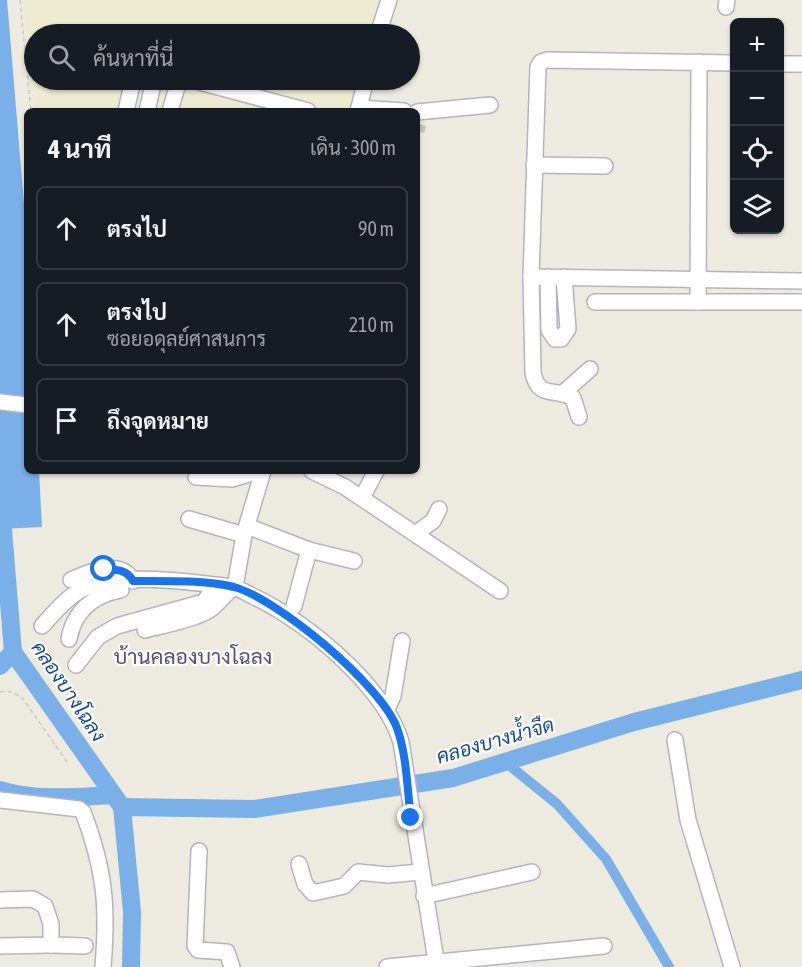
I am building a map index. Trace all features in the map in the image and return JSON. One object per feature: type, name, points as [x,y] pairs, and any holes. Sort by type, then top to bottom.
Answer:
[{"type":"street","points":[[381,24],[389,0]]},
{"type":"street","points":[[579,417],[573,398],[543,391],[535,382],[531,277],[536,73],[541,62],[547,60],[730,63]]},
{"type":"street","points":[[698,302],[699,62]]},
{"type":"street","points":[[784,64],[802,64]]},
{"type":"street","points":[[127,108],[131,90]]},
{"type":"street","points":[[148,108],[152,90]]},
{"type":"street","points":[[171,108],[177,90]]},
{"type":"street","points":[[229,90],[297,108]]},
{"type":"street","points":[[359,108],[364,90]]},
{"type":"street","points":[[420,116],[490,105]]},
{"type":"street","points":[[534,165],[605,166]]},
{"type":"street","points":[[531,277],[802,281]]},
{"type":"street","points":[[548,277],[549,330],[555,339],[561,339],[568,329],[564,277]]},
{"type":"street","points":[[595,302],[802,302]]},
{"type":"street","points":[[562,394],[590,369]]},
{"type":"street","points":[[0,402],[24,405]]},
{"type":"street","points":[[196,477],[232,478],[249,474]]},
{"type":"street","points":[[145,630],[204,613],[213,608],[223,591],[245,530],[260,474]]},
{"type":"street","points":[[320,474],[333,479],[501,591]]},
{"type":"street","points":[[362,498],[374,474]]},
{"type":"street","points":[[415,534],[433,521],[439,509]]},
{"type":"street","points":[[189,519],[245,530],[354,561]]},
{"type":"street","points":[[294,606],[309,550]]},
{"type":"street","points":[[71,580],[91,571],[104,569],[123,571],[130,574],[133,581]]},
{"type":"street","points":[[42,626],[64,602],[80,591],[95,585],[133,581],[223,591],[279,610],[326,645],[387,709],[401,742],[411,818],[437,965]]},
{"type":"street","points":[[69,639],[78,616],[97,596],[106,593],[123,590],[223,591]]},
{"type":"street","points":[[76,665],[98,636],[117,626],[204,602],[223,591]]},
{"type":"street","points":[[387,709],[395,689],[402,641]]},
{"type":"street","points":[[675,740],[688,820],[732,967]]},
{"type":"street","points":[[0,800],[79,809],[82,812],[94,845],[106,896],[103,967]]},
{"type":"street","points":[[199,851],[195,946],[198,950],[227,952],[232,967]]},
{"type":"street","points":[[299,864],[305,884],[313,893],[344,886],[358,872],[388,875],[420,872]]},
{"type":"street","points":[[424,896],[532,872]]},
{"type":"street","points":[[0,900],[33,899],[45,906],[50,918],[51,945]]},
{"type":"street","points":[[0,946],[85,946]]},
{"type":"street","points":[[387,967],[437,965],[604,946]]},
{"type":"path","points":[[20,0],[24,40]]},
{"type":"path","points":[[29,90],[31,108]]},
{"type":"path","points":[[0,692],[6,690],[16,693],[24,700],[68,762]]},
{"type":"shaded area","points":[[23,0],[386,0],[379,24],[26,24]]},
{"type":"shaded area","points":[[34,90],[360,90],[356,108],[36,108]]},
{"type":"water","points":[[0,0],[7,0],[24,203],[24,474],[39,474],[42,527],[0,529]]},
{"type":"waterway","name":"คลองบางโฉลง","points":[[1,505],[13,652],[122,807],[132,912],[131,967]]},
{"type":"waterway","points":[[0,666],[13,652]]},
{"type":"waterway","name":"คลองบางน้ำจืด","points":[[122,807],[254,809],[453,778],[634,722],[802,680]]},
{"type":"waterway","points":[[505,762],[557,804],[606,859],[669,967]]},
{"type":"waterway","points":[[0,790],[42,797],[113,795]]},
{"type":"district","name":"บ้านคลองบางโฉลง","points":[[193,656]]},
{"type":"route","points":[[104,569],[123,571],[130,574],[133,581],[235,587],[279,610],[326,645],[387,709],[396,726],[401,742],[411,818]]}]
